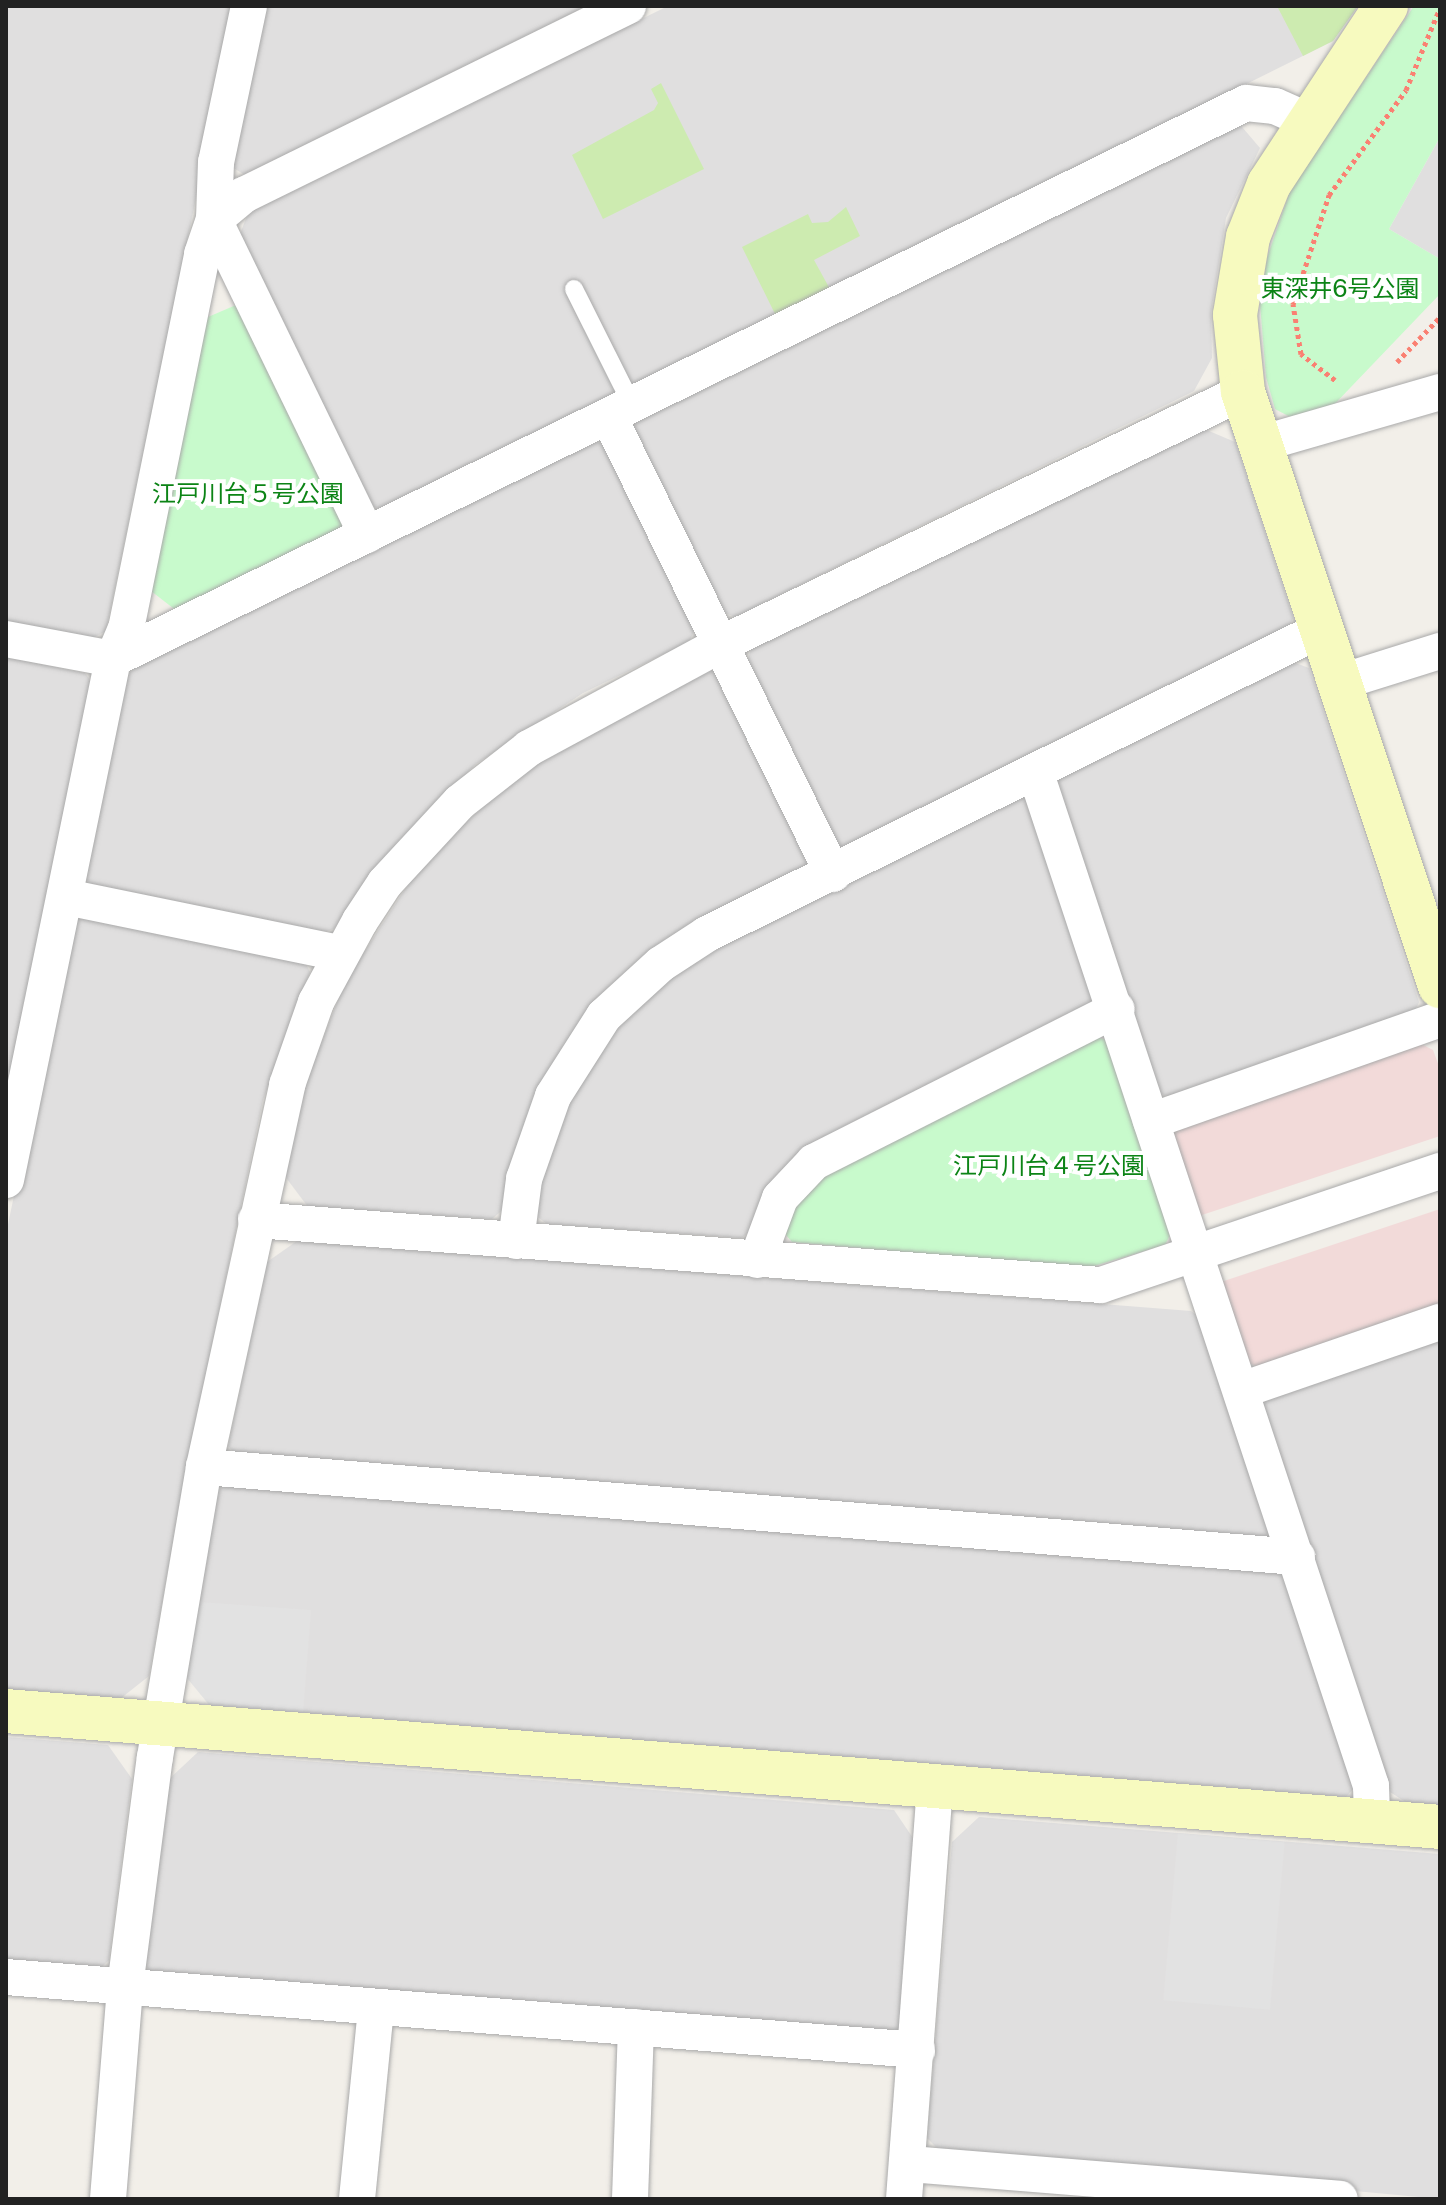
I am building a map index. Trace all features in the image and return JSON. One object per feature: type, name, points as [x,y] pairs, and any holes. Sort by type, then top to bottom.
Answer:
[{"type":"street","points":[[6,1180],[113,659],[126,629],[202,254],[214,220],[216,162],[249,6]]},
{"type":"street","points":[[214,220],[244,195],[628,6]]},
{"type":"street","points":[[1386,6],[1269,184],[1248,237],[1235,315],[1243,392],[1322,629],[1430,917],[1440,986]]},
{"type":"street","points":[[6,639],[113,659],[1246,103],[1275,106],[1309,121]]},
{"type":"street","points":[[214,220],[367,535]]},
{"type":"street","points":[[108,2199],[125,1987],[160,1723],[204,1467],[256,1220],[294,1063],[340,953],[385,883],[460,802],[529,748],[723,643],[1243,392]]},
{"type":"street","points":[[1260,444],[1440,392]]},
{"type":"street","points":[[620,411],[723,643],[833,874]]},
{"type":"street","points":[[516,1241],[524,1179],[541,1125],[572,1061],[627,990],[707,934],[1036,774],[1322,629]]},
{"type":"street","points":[[1341,682],[1440,651]]},
{"type":"street","points":[[1036,774],[1117,1009],[1151,1121],[1371,1786],[1372,1819]]},
{"type":"street","points":[[66,897],[340,953]]},
{"type":"street","points":[[757,1260],[780,1198],[814,1162],[1117,1009]]},
{"type":"street","points":[[1151,1121],[1440,1019]]},
{"type":"street","points":[[256,1220],[1101,1285],[1440,1171]]},
{"type":"street","points":[[1242,1390],[1440,1322]]},
{"type":"street","points":[[204,1467],[1297,1557]]},
{"type":"street","points":[[6,1711],[1372,1819],[1440,1827]]},
{"type":"street","points":[[935,1785],[907,2182],[1340,2199]]},
{"type":"street","points":[[6,1977],[917,2050]]},
{"type":"street","points":[[357,2199],[376,2008]]},
{"type":"street","points":[[630,2199],[636,2027]]},
{"type":"lane","points":[[574,289],[620,411]]},
{"type":"path","points":[[1341,382],[1326,378],[1301,354],[1293,304],[1329,195],[1406,90],[1440,8]]},
{"type":"shaded area","points":[[8,6],[236,6],[106,631],[91,639],[6,622]]},
{"type":"shaded area","points":[[261,6],[587,6],[245,175],[227,164]]},
{"type":"shaded area","points":[[668,6],[1358,6],[1333,41],[388,511],[372,506],[239,237],[248,213]]},
{"type":"shaded area","points":[[1237,121],[1260,148],[1226,218],[1211,312],[1212,358],[1194,391],[735,617],[718,610],[629,435],[636,417]]},
{"type":"shaded area","points":[[1440,137],[1440,259],[1389,229]]},
{"type":"shaded area","points":[[1202,428],[1235,442],[1293,618],[1285,637],[851,850],[833,845],[745,670],[751,649]]},
{"type":"shaded area","points":[[591,440],[608,446],[698,623],[689,642],[583,693],[476,764],[396,844],[334,929],[317,934],[93,888],[82,874],[120,681],[143,661]]},
{"type":"shaded area","points":[[6,657],[85,673],[94,685],[6,1118]]},
{"type":"shaded area","points":[[1290,661],[1309,668],[1419,1002],[1413,1015],[1171,1098],[1155,1091],[1054,791],[1058,779]]},
{"type":"shaded area","points":[[708,669],[724,676],[814,858],[809,873],[656,954],[506,1207],[492,1219],[308,1207],[284,1175],[303,1089],[346,980],[411,880],[445,841],[523,771]]},
{"type":"shaded area","points":[[1020,796],[1035,803],[1097,993],[1088,1010],[741,1238],[547,1224],[531,1212],[579,1073],[661,976]]},
{"type":"shaded area","points":[[87,912],[302,956],[310,972],[263,1100],[185,1475],[149,1676],[120,1699],[6,1690],[6,1234],[71,922]]},
{"type":"shaded area","points":[[1419,1043],[1433,1050],[1440,1069],[1440,1136],[1196,1217],[1170,1139],[1178,1125]]},
{"type":"shaded area","points":[[1440,1209],[1440,1310],[1260,1368],[1244,1361],[1218,1283]]},
{"type":"shaded area","points":[[297,1241],[1191,1311],[1205,1322],[1273,1527],[1262,1542],[240,1459],[228,1446],[267,1262]]},
{"type":"shaded area","points":[[1440,1335],[1440,1807],[1407,1803],[1387,1790],[1261,1410],[1270,1393]]},
{"type":"shaded area","points":[[232,1480],[1279,1566],[1360,1781],[1346,1797],[303,1713],[199,1602],[217,1491]]},
{"type":"shaded area","points":[[199,1602],[311,1610],[303,1713],[210,1706],[187,1678]]},
{"type":"shaded area","points":[[6,1737],[108,1745],[132,1779],[109,1960],[95,1974],[6,1966]]},
{"type":"shaded area","points":[[198,1752],[894,1810],[915,1841],[901,2027],[891,2035],[156,1978],[144,1964],[167,1781]]},
{"type":"shaded area","points":[[979,1817],[1440,1854],[1440,2199],[941,2152],[927,2138],[952,1842]]},
{"type":"shaded area","points":[[1178,1833],[1285,1842],[1270,2010],[1163,2000]]},
{"type":"green space","points":[[1277,6],[1358,6],[1333,41],[1303,56]]},
{"type":"green space","name":"東深井6号公園","points":[[1414,6],[1440,6],[1440,137],[1389,229],[1440,259],[1440,294],[1328,411],[1298,421],[1275,409],[1266,377],[1260,304],[1267,258],[1290,191]]},
{"type":"green space","points":[[661,83],[704,169],[603,219],[572,155],[654,110],[658,103],[651,89]]},
{"type":"green space","points":[[846,207],[860,236],[814,260],[831,291],[777,318],[742,247],[808,214],[812,223],[828,222]]},
{"type":"green space","name":"江戸川台５号公園","points":[[243,302],[347,517],[341,535],[182,615],[151,591],[199,336],[208,317]]},
{"type":"green space","name":"江戸川台４号公園","points":[[1093,1035],[1111,1042],[1174,1227],[1165,1245],[1087,1268],[792,1242],[781,1229],[804,1184]]}]
